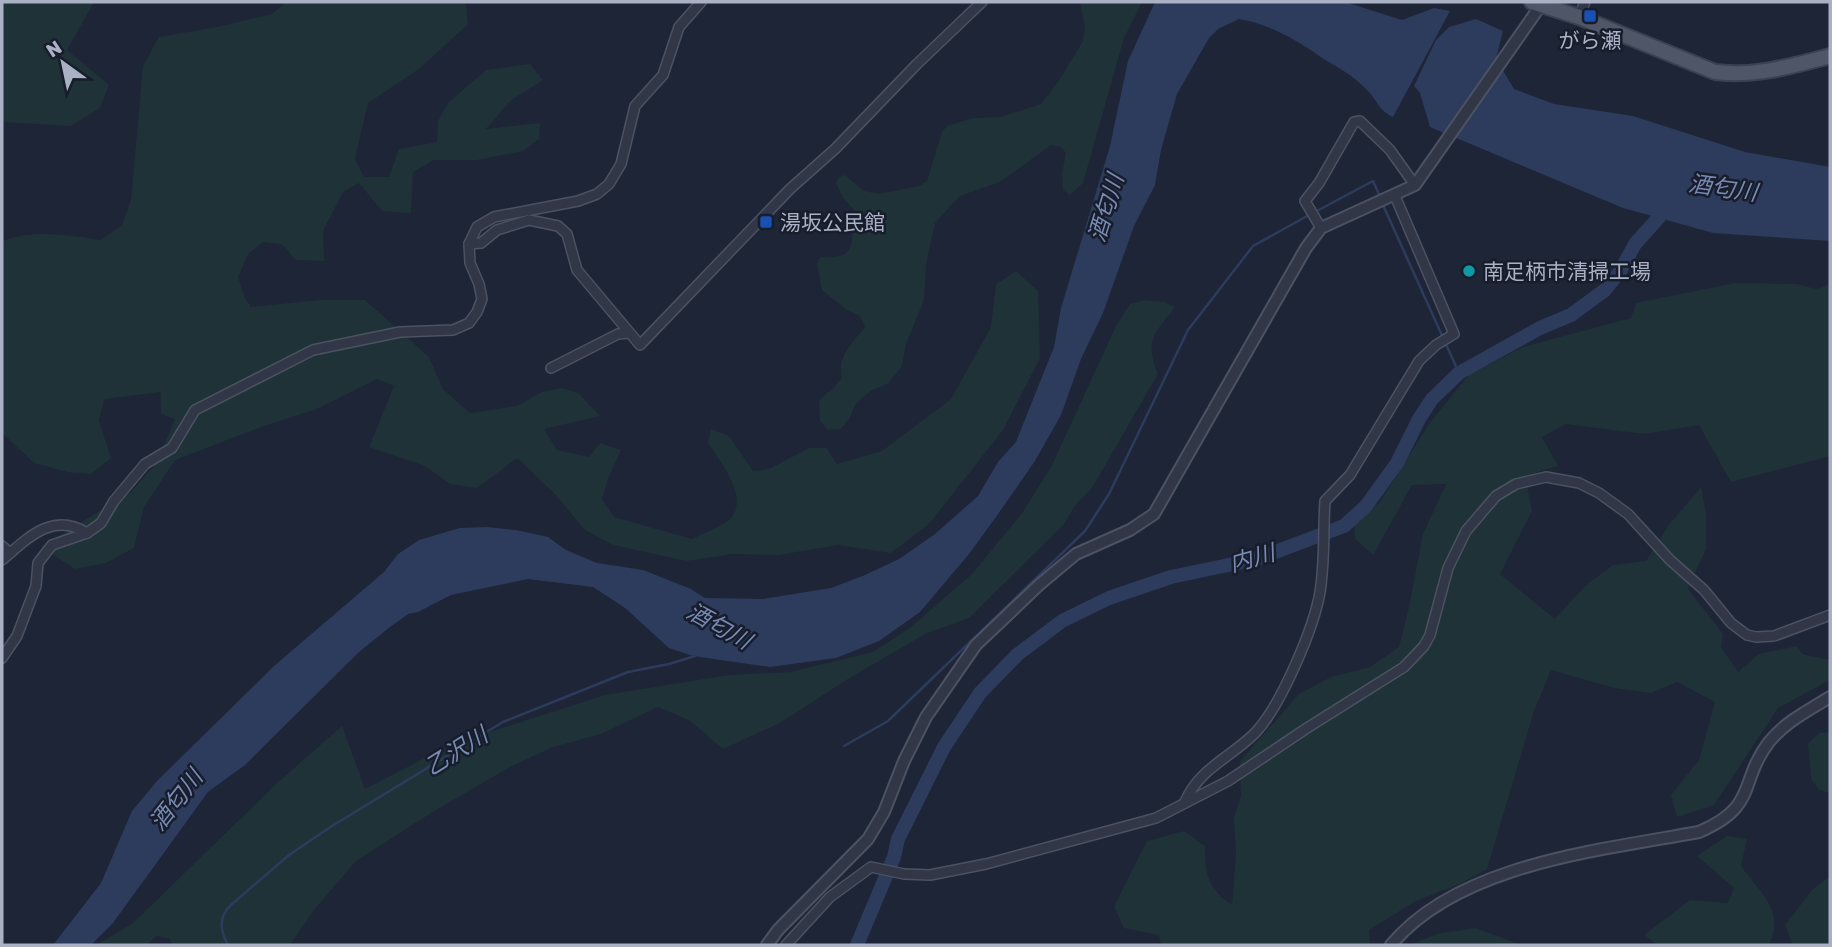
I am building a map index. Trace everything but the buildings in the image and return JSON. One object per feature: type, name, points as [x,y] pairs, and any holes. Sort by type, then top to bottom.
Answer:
[{"type":"main road","points":[[1537,3],[1715,72],[1736,75],[1770,71],[1830,56]]},
{"type":"street","points":[[2,658],[17,635],[36,586],[38,563],[52,545],[87,533],[101,523],[114,501],[145,464],[172,448],[195,410],[313,350],[400,332],[453,330],[464,327],[477,312],[482,299],[470,263],[469,244],[474,231],[487,219],[578,201],[597,194],[609,184],[621,164],[635,106],[663,75],[679,27],[701,2]]},
{"type":"street","points":[[469,244],[481,243],[497,230],[529,220],[558,226],[567,234],[577,270],[640,345],[790,189],[835,149],[917,64],[982,2]]},
{"type":"street","points":[[1578,17],[1585,2]]},
{"type":"street","points":[[767,945],[778,930],[868,839],[884,812],[904,761],[926,717],[976,645],[1076,554],[1130,530],[1154,514],[1318,226],[1395,196],[1423,173],[1528,23],[1537,3]]},
{"type":"street","points":[[1318,226],[1305,201],[1319,183],[1354,122],[1360,121],[1390,149],[1413,183]]},
{"type":"street","points":[[1185,802],[1190,791],[1207,770],[1258,730],[1281,694],[1300,651],[1320,592],[1325,501],[1350,475],[1419,361],[1436,345],[1454,334],[1395,196]]},
{"type":"street","points":[[551,368],[618,334],[629,333]]},
{"type":"street","points":[[786,945],[830,897],[871,867],[904,874],[944,873],[1015,857],[1156,818],[1228,781],[1318,720],[1404,667],[1424,646],[1430,635],[1448,568],[1466,531],[1496,496],[1516,484],[1546,477],[1562,479],[1579,483],[1607,498],[1628,514],[1670,560],[1704,590],[1731,623],[1747,635],[1774,636],[1830,615]]},
{"type":"street","points":[[2,546],[6,556],[28,537],[52,526],[76,526],[87,533]]},
{"type":"street","points":[[1391,945],[1400,934],[1449,899],[1514,871],[1558,859],[1699,832],[1717,824],[1740,804],[1761,755],[1775,736],[1830,697]]},
{"type":"shaded area","points":[[2,2],[94,2],[67,50],[109,85],[100,108],[71,126],[2,122]]},
{"type":"shaded area","points":[[286,2],[466,2],[468,24],[419,69],[368,103],[355,159],[364,177],[389,177],[399,149],[437,142],[438,121],[448,103],[486,70],[530,64],[543,80],[510,101],[486,129],[540,123],[539,139],[523,151],[477,160],[434,160],[413,172],[411,213],[382,211],[359,183],[343,192],[323,231],[324,261],[296,260],[282,244],[263,242],[248,254],[238,277],[251,307],[319,300],[365,300],[429,357],[443,389],[470,413],[517,406],[542,392],[561,388],[578,393],[600,416],[544,429],[557,450],[589,457],[600,443],[621,450],[602,499],[614,517],[692,539],[728,521],[736,509],[737,500],[731,479],[708,443],[711,429],[729,436],[753,471],[769,469],[809,448],[826,448],[837,464],[882,451],[951,399],[991,327],[996,284],[1016,271],[1038,291],[1040,358],[1003,430],[929,524],[891,553],[838,545],[779,555],[732,554],[687,561],[613,545],[585,530],[555,494],[517,458],[477,488],[450,484],[425,466],[369,447],[394,386],[377,379],[317,409],[175,460],[144,507],[134,548],[106,563],[75,569],[41,547],[131,492],[156,464],[175,419],[161,414],[161,392],[104,399],[99,421],[111,458],[91,474],[68,472],[34,463],[2,433],[2,241],[39,234],[101,240],[122,225],[131,200],[143,66],[159,37],[272,14]]},
{"type":"shaded area","points":[[1080,2],[1142,2],[1124,38],[1083,183],[1070,195],[1063,190],[1062,173],[1066,153],[1061,147],[1051,145],[1000,182],[960,196],[935,223],[926,264],[924,300],[906,344],[902,366],[888,384],[872,390],[857,402],[841,429],[828,430],[820,421],[819,401],[842,378],[843,357],[865,327],[860,316],[847,310],[822,290],[817,263],[821,257],[841,256],[845,253],[851,245],[852,231],[866,222],[843,198],[836,183],[839,177],[845,175],[864,191],[879,194],[919,186],[927,181],[942,132],[947,126],[973,118],[1000,117],[1041,104],[1083,41],[1085,27]]},
{"type":"shaded area","points":[[1735,283],[1796,284],[1816,289],[1830,284],[1830,456],[1731,482],[1699,425],[1644,434],[1566,424],[1542,437],[1558,466],[1525,476],[1532,511],[1500,574],[1555,619],[1585,586],[1613,565],[1646,561],[1668,526],[1701,487],[1706,512],[1706,549],[1688,589],[1723,634],[1721,647],[1738,672],[1759,654],[1797,646],[1802,654],[1830,660],[1830,680],[1778,708],[1714,805],[1677,817],[1671,795],[1699,760],[1715,702],[1677,682],[1651,693],[1614,688],[1551,670],[1534,711],[1487,869],[1460,884],[1416,901],[1369,930],[1370,945],[1161,945],[1159,935],[1124,928],[1114,907],[1147,841],[1184,831],[1205,846],[1207,873],[1213,887],[1232,905],[1236,853],[1234,818],[1241,796],[1240,761],[1299,694],[1331,677],[1370,667],[1399,647],[1423,534],[1446,484],[1412,485],[1373,555],[1355,539],[1354,523],[1380,502],[1431,421],[1469,375],[1523,347],[1631,318],[1636,303]]},
{"type":"shaded area","points":[[1145,300],[1164,302],[1175,307],[1157,331],[1152,345],[1158,374],[1092,488],[1074,507],[1064,524],[969,618],[925,634],[780,723],[723,749],[689,720],[658,707],[601,734],[553,747],[510,767],[356,861],[314,910],[290,945],[173,945],[170,939],[157,936],[146,945],[96,945],[132,924],[276,784],[342,726],[365,789],[452,744],[605,695],[729,675],[790,672],[873,652],[911,627],[973,573],[1023,512],[1052,465],[1116,326],[1130,304]]},
{"type":"shaded area","points":[[1830,732],[1830,793],[1819,790],[1811,779],[1808,744],[1819,733]]},
{"type":"shaded area","points":[[1727,836],[1747,839],[1741,866],[1773,912],[1773,933],[1769,945],[1658,945],[1644,935],[1690,900],[1728,903],[1734,888],[1697,856]]},
{"type":"shaded area","points":[[1830,876],[1830,945],[1793,945],[1785,925],[1812,890]]},
{"type":"shaded area","points":[[1475,928],[1522,945],[1409,945],[1437,934]]},
{"type":"water","name":"酒匂川","points":[[1155,2],[1345,2],[1402,20],[1434,8],[1450,11],[1393,117],[1353,78],[1274,30],[1239,19],[1218,29],[1209,38],[1177,94],[1161,150],[1155,185],[1134,226],[1103,313],[1081,359],[1061,415],[1035,461],[996,517],[920,612],[879,641],[836,658],[770,667],[693,656],[669,648],[625,608],[593,587],[528,579],[451,595],[418,612],[408,614],[359,652],[245,765],[208,792],[113,923],[91,945],[53,945],[101,883],[132,811],[157,781],[274,666],[384,572],[398,554],[419,540],[460,528],[516,530],[548,537],[566,550],[597,563],[643,570],[691,589],[705,598],[763,599],[831,588],[899,559],[935,534],[978,496],[998,462],[1016,442],[1054,347],[1061,308],[1110,146],[1128,61]]},
{"type":"water","name":"酒匂川","points":[[1476,19],[1503,31],[1496,59],[1514,89],[1554,104],[1633,116],[1745,152],[1830,167],[1830,241],[1713,233],[1623,208],[1430,127],[1420,93],[1414,86],[1436,40],[1449,27]]},
{"type":"waterway","points":[[1315,212],[1373,181],[1381,199]]},
{"type":"waterway","points":[[1383,205],[1459,373]]},
{"type":"waterway","name":"内川","points":[[857,945],[894,857],[898,839],[944,747],[980,693],[1017,655],[1062,621],[1109,598],[1171,577],[1257,559],[1344,526],[1366,506],[1397,463],[1432,399],[1459,373],[1540,328],[1571,315],[1605,290],[1621,270],[1635,244],[1670,205]]},
{"type":"waterway","points":[[844,746],[888,721],[1085,531],[1109,494],[1188,330],[1253,246],[1309,215]]},
{"type":"waterway","name":"乙沢川","points":[[228,945],[222,924],[227,909],[289,855],[332,826],[503,722],[628,672],[695,656]]},
{"type":"place","name":"がら瀬","points":[[1590,16]]},
{"type":"place","name":"湯坂公民館","points":[[766,222]]},
{"type":"place","name":"南足柄市清掃工場","points":[[1469,271]]}]
